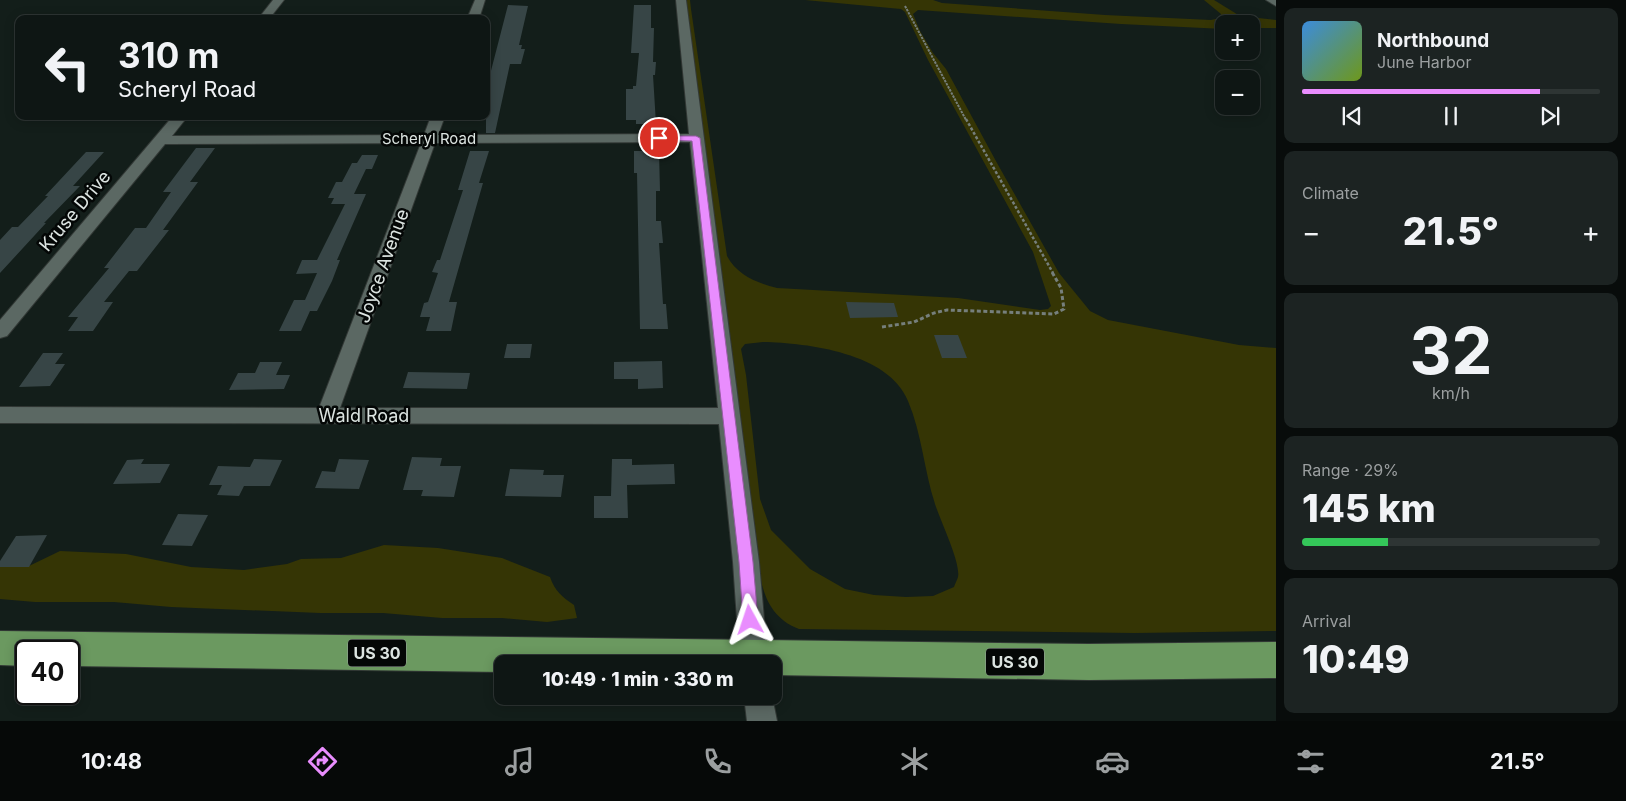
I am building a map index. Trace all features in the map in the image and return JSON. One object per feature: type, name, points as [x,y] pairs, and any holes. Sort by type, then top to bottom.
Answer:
[{"type":"highway","name":"US 30","points":[[0,648],[494,657]]},
{"type":"highway","name":"US 30","points":[[782,661],[1089,662],[1276,660]]},
{"type":"street","points":[[266,15],[279,0]]},
{"type":"street","points":[[474,15],[480,0]]},
{"type":"street","points":[[681,0],[746,562],[754,655]]},
{"type":"street","points":[[1271,0],[1276,3]]},
{"type":"street","name":"Kruse Drive","points":[[0,332],[178,120]]},
{"type":"street","name":"Joyce Avenue","points":[[327,416],[437,120]]},
{"type":"street","name":"Scheryl Road","points":[[162,140],[696,138]]},
{"type":"street","name":"Wald Road","points":[[0,415],[728,416]]},
{"type":"street","points":[[759,705],[762,721]]},
{"type":"path","points":[[882,327],[914,322],[934,313],[947,310],[1054,314],[1064,308],[1061,288],[977,140],[905,6]]},
{"type":"shaded area","points":[[686,0],[690,0],[727,256],[736,268],[755,281],[777,288],[958,298],[1040,310],[1048,309],[1051,306],[1033,252],[928,60],[905,12],[901,9],[805,0],[933,0],[942,3],[1105,15],[1215,19],[1215,29],[918,10],[913,14],[920,31],[933,53],[946,69],[1059,273],[1090,311],[1108,320],[1239,345],[1276,348],[1276,631],[1135,633],[799,629],[786,622],[776,613],[769,603],[760,578]],"holes":[[[763,342],[824,348],[866,362],[884,372],[898,385],[908,401],[913,414],[935,504],[956,562],[958,577],[954,587],[933,596],[906,597],[874,595],[845,589],[810,569],[771,530],[760,499],[746,375],[741,349],[745,344]]]},
{"type":"shaded area","points":[[1204,0],[1214,0],[1238,15],[1221,15]]},
{"type":"shaded area","points":[[1260,18],[1276,20],[1276,28],[1260,28]]},
{"type":"shaded area","points":[[384,545],[438,548],[502,558],[550,577],[559,593],[574,605],[577,618],[547,622],[502,618],[442,618],[383,613],[320,613],[171,607],[114,602],[35,602],[0,599],[0,564],[29,566],[60,551],[126,554],[191,567],[244,570],[287,564],[301,559],[341,558]]},
{"type":"building","points":[[508,5],[528,6],[519,45],[522,45],[521,49],[525,49],[521,64],[510,64],[495,133],[486,133],[486,120],[490,120],[490,75]]},
{"type":"building","points":[[634,5],[651,5],[651,28],[654,28],[653,62],[656,62],[655,75],[653,75],[656,124],[636,124],[636,120],[626,120],[626,89],[633,89],[633,86],[636,86],[639,53],[631,53]]},
{"type":"building","points":[[196,148],[215,148],[190,182],[198,182],[163,230],[169,230],[137,271],[129,271],[104,302],[113,302],[93,331],[68,331],[78,317],[68,317],[109,268],[104,268],[135,228],[146,228],[171,192],[163,192]]},
{"type":"building","points":[[470,151],[489,151],[479,183],[483,183],[449,302],[457,302],[451,331],[426,331],[430,317],[420,317],[424,303],[428,302],[438,273],[432,272],[437,260],[440,260],[463,190],[458,190]]},
{"type":"building","points":[[634,151],[659,151],[660,191],[656,191],[656,221],[661,221],[663,243],[659,243],[663,304],[666,304],[668,329],[640,329],[637,173],[634,173]]},
{"type":"building","points":[[86,152],[104,152],[73,186],[80,186],[0,273],[0,240],[12,227],[18,227]]},
{"type":"building","points":[[362,155],[378,155],[372,169],[366,169],[354,194],[366,194],[337,260],[340,260],[332,281],[317,311],[310,311],[301,331],[279,331],[294,300],[305,300],[317,273],[296,274],[302,260],[317,260],[345,204],[331,204],[334,198],[328,198],[336,182],[342,182],[352,163],[357,163]]},
{"type":"building","points":[[846,302],[894,303],[898,317],[850,318]]},
{"type":"building","points":[[934,335],[958,335],[967,358],[942,358]]},
{"type":"building","points":[[507,344],[532,344],[530,358],[504,358]]},
{"type":"building","points":[[43,353],[63,353],[55,364],[65,364],[50,386],[19,387]]},
{"type":"building","points":[[662,361],[663,388],[638,389],[638,379],[614,379],[614,362]]},
{"type":"building","points":[[260,362],[282,362],[276,375],[290,375],[284,389],[229,390],[238,373],[255,373]]},
{"type":"building","points":[[408,372],[470,373],[467,389],[403,388]]},
{"type":"building","points":[[412,457],[442,458],[440,466],[461,466],[454,497],[421,496],[423,490],[403,490]]},
{"type":"building","points":[[144,459],[141,464],[170,464],[160,483],[113,484],[127,460]]},
{"type":"building","points":[[254,459],[282,460],[270,486],[244,486],[239,496],[217,495],[222,485],[209,485],[218,466],[250,467]]},
{"type":"building","points":[[339,459],[369,460],[359,489],[315,488],[322,471],[335,472]]},
{"type":"building","points":[[612,459],[632,459],[632,465],[674,464],[675,484],[627,485],[628,518],[594,518],[594,496],[611,496]]},
{"type":"building","points":[[510,469],[544,470],[543,475],[564,475],[561,497],[505,496]]},
{"type":"building","points":[[178,514],[208,515],[192,546],[162,545]]},
{"type":"building","points":[[47,535],[29,567],[0,567],[0,561],[16,536]]},
{"type":"route","points":[[659,138],[696,138],[746,562],[750,620]]}]
